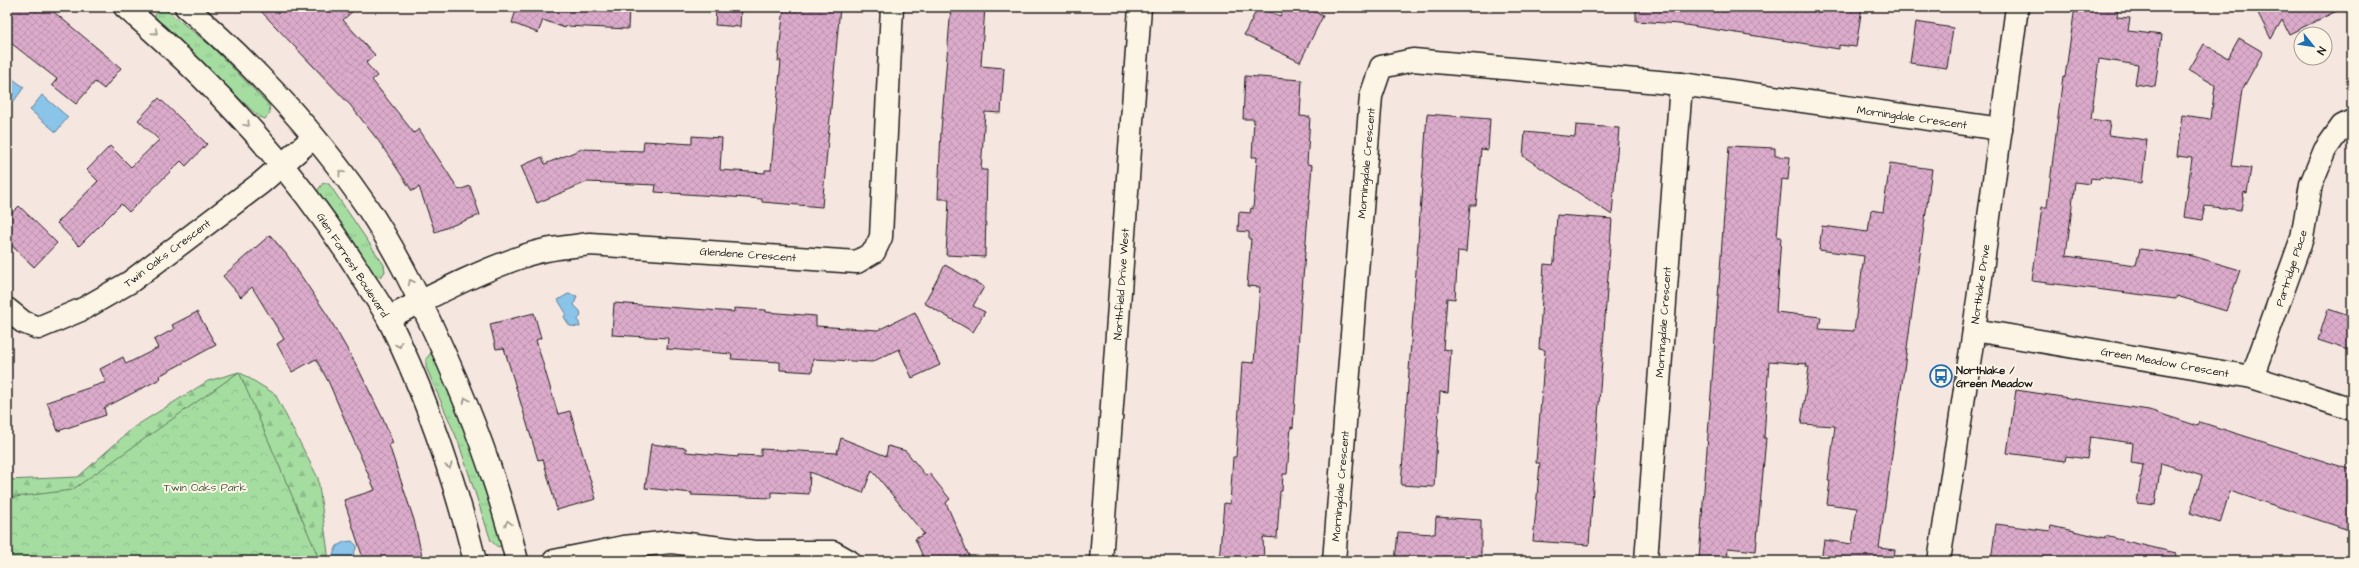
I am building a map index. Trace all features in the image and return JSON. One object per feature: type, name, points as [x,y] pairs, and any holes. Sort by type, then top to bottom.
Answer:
[{"type":"street","name":"Glen Forrest Boulevard","points":[[125,7],[155,33],[239,115],[333,231],[388,318],[425,404],[448,464],[475,561]]},
{"type":"street","points":[[186,7],[225,41],[271,88],[314,137],[365,204],[385,235],[420,301],[466,399],[506,515],[517,561]]},
{"type":"street","name":"Glendene Crescent","points":[[388,318],[420,301],[524,255],[555,248],[590,244],[857,262],[863,259],[874,252],[881,237],[892,7]]},
{"type":"street","name":"Northfield Drive West","points":[[1101,561],[1140,7]]},
{"type":"street","name":"Northlake Drive","points":[[1939,561],[1974,330],[2017,7]]},
{"type":"street","name":"Morningdale Crescent","points":[[1334,561],[1371,96],[1381,67],[1413,60],[1681,84],[2001,129]]},
{"type":"street","name":"Morningdale Crescent","points":[[1646,561],[1681,84]]},
{"type":"street","name":"Partridge Place","points":[[2252,377],[2302,238],[2312,184],[2322,157],[2342,126],[2352,121]]},
{"type":"street","name":"Twin Oaks Crescent","points":[[7,309],[23,322],[38,328],[83,310],[157,263],[281,166],[314,137]]},
{"type":"street","name":"Green Meadow Crescent","points":[[1974,330],[2252,377],[2352,409]]},
{"type":"street","points":[[554,561],[624,547],[671,542],[755,552],[833,552],[849,561]]},
{"type":"green space","points":[[165,9],[211,46],[269,105],[270,113],[265,119],[259,117],[162,25],[155,16],[158,10]]},
{"type":"green space","points":[[323,183],[329,184],[384,265],[385,272],[380,277],[372,274],[316,193]]},
{"type":"green space","points":[[430,354],[437,354],[459,402],[503,545],[498,547],[491,541],[458,441],[426,367],[426,359]]},
{"type":"green space","name":"Twin Oaks Park","points":[[239,372],[275,394],[318,478],[329,561],[7,561],[7,480],[78,477],[134,427],[208,381]]},
{"type":"green space","name":"Twin Oaks Park","points":[[239,372],[320,561],[7,561],[7,498],[72,490]]},
{"type":"water","points":[[7,75],[24,87],[14,101],[7,96]]},
{"type":"water","points":[[42,95],[68,117],[56,132],[30,110]]},
{"type":"water","points":[[568,294],[577,296],[574,305],[580,311],[581,316],[578,319],[580,327],[570,326],[564,317],[566,313],[558,300]]},
{"type":"water","points":[[352,541],[357,546],[351,561],[330,561],[337,546],[344,542]]},
{"type":"building","points":[[7,7],[48,7],[121,68],[104,89],[95,82],[76,104],[52,85],[57,79],[7,40]]},
{"type":"building","points":[[257,7],[357,7],[343,20],[375,55],[366,63],[377,76],[372,80],[414,133],[419,129],[459,190],[470,186],[480,215],[435,232],[419,187],[412,191],[380,143],[351,106]]},
{"type":"building","points":[[513,7],[629,7],[628,29],[566,26],[565,28],[543,20],[538,33],[512,23],[516,10]]},
{"type":"building","points":[[716,7],[741,7],[740,27],[715,25]]},
{"type":"building","points":[[784,7],[840,7],[822,207],[762,202],[762,199],[655,192],[656,185],[587,182],[537,203],[521,166],[542,157],[545,164],[582,149],[643,151],[644,141],[692,144],[692,136],[722,138],[720,170],[765,173],[765,170],[771,170],[781,61],[778,61]]},
{"type":"building","points":[[951,7],[985,7],[981,66],[1004,68],[1001,113],[985,112],[981,170],[987,170],[985,257],[946,255],[949,199],[938,199],[941,130]]},
{"type":"building","points":[[1258,7],[1280,16],[1285,7],[1305,7],[1323,16],[1300,62],[1244,35]]},
{"type":"building","points":[[1636,7],[1862,7],[1856,47],[1839,45],[1839,49],[1679,24],[1636,21]]},
{"type":"building","points":[[2075,7],[2118,7],[2117,17],[2130,18],[2128,31],[2162,35],[2155,87],[2135,84],[2138,65],[2099,59],[2091,119],[2110,122],[2108,135],[2147,140],[2142,183],[2100,177],[2099,179],[2091,178],[2090,184],[2075,182],[2066,256],[2136,265],[2140,249],[2193,256],[2240,270],[2226,311],[2177,296],[2176,299],[2032,281],[2042,207],[2047,207],[2063,76],[2065,77]]},
{"type":"building","points":[[2255,7],[2345,7],[2306,26],[2293,26],[2293,32],[2289,34],[2282,20],[2271,39]]},
{"type":"building","points":[[1916,22],[1953,28],[1947,68],[1910,63]]},
{"type":"building","points":[[2239,38],[2263,52],[2242,90],[2231,166],[2251,168],[2247,193],[2244,192],[2241,210],[2205,206],[2202,220],[2184,217],[2192,158],[2177,156],[2182,115],[2211,119],[2215,85],[2189,70],[2204,44],[2228,58]]},
{"type":"building","points":[[1245,76],[1302,80],[1300,116],[1310,117],[1307,164],[1312,165],[1293,428],[1291,427],[1287,474],[1283,474],[1282,491],[1280,491],[1277,538],[1263,537],[1264,561],[1219,561],[1224,503],[1230,504],[1233,457],[1236,457],[1242,362],[1254,363],[1260,287],[1247,286],[1251,239],[1249,239],[1249,232],[1238,231],[1239,212],[1250,213],[1251,208],[1253,209],[1257,157],[1252,157],[1254,119],[1243,119]]},
{"type":"building","points":[[159,98],[207,144],[186,166],[181,161],[129,212],[121,204],[79,246],[57,223],[98,181],[87,170],[110,146],[131,167],[159,140],[138,120]]},
{"type":"building","points":[[1427,114],[1490,119],[1488,150],[1481,149],[1476,205],[1470,205],[1466,252],[1458,251],[1455,299],[1447,298],[1443,349],[1451,350],[1448,393],[1440,392],[1434,487],[1401,485]]},
{"type":"building","points":[[1576,125],[1619,128],[1612,215],[1523,156],[1525,132],[1575,137]]},
{"type":"building","points":[[1729,146],[1775,148],[1775,156],[1790,157],[1788,180],[1782,179],[1777,237],[1781,237],[1776,312],[1821,317],[1819,329],[1854,331],[1864,256],[1819,250],[1822,226],[1868,232],[1871,210],[1883,212],[1890,163],[1932,169],[1879,548],[1895,550],[1894,561],[1821,561],[1824,540],[1852,544],[1857,508],[1827,504],[1830,481],[1828,481],[1835,426],[1801,424],[1809,367],[1806,367],[1807,364],[1769,361],[1764,438],[1766,438],[1756,551],[1728,548],[1727,561],[1699,559]]},
{"type":"building","points":[[19,206],[57,243],[34,267],[7,241],[7,218]]},
{"type":"building","points":[[1557,215],[1612,219],[1589,545],[1533,541],[1540,463],[1536,463],[1545,350],[1539,349],[1544,264],[1553,265],[1554,262]]},
{"type":"building","points":[[270,235],[287,255],[328,316],[358,368],[382,417],[393,443],[389,445],[414,520],[423,561],[364,561],[344,500],[375,490],[329,383],[316,359],[292,372],[277,344],[284,339],[252,287],[241,297],[223,276]]},
{"type":"building","points":[[945,265],[984,287],[973,306],[985,312],[973,332],[924,303]]},
{"type":"building","points":[[614,303],[734,312],[734,308],[766,310],[766,312],[816,316],[816,326],[878,330],[915,312],[940,365],[912,378],[899,349],[872,362],[813,359],[812,372],[780,370],[780,362],[731,359],[732,354],[667,349],[668,338],[612,335]]},
{"type":"building","points":[[2328,309],[2352,317],[2352,351],[2318,340]]},
{"type":"building","points":[[197,312],[216,345],[159,376],[160,379],[104,408],[106,415],[58,431],[47,402],[106,382],[100,369],[123,357],[126,364],[158,348],[154,340],[174,329],[172,325]]},
{"type":"building","points":[[534,313],[541,338],[536,340],[558,414],[570,411],[596,499],[557,510],[543,459],[538,460],[504,348],[496,349],[490,324]]},
{"type":"building","points":[[2016,390],[2149,410],[2198,426],[2200,422],[2352,470],[2352,531],[2230,491],[2220,523],[2190,513],[2202,476],[2161,463],[2155,505],[2137,503],[2143,465],[2131,463],[2133,443],[2090,437],[2087,459],[2066,456],[2065,461],[2007,453]]},
{"type":"building","points":[[841,438],[886,456],[888,446],[906,451],[926,476],[929,473],[950,499],[946,503],[969,556],[958,561],[925,561],[915,539],[924,534],[872,470],[863,493],[810,472],[809,494],[772,492],[772,498],[691,495],[692,493],[645,488],[651,444],[686,448],[686,452],[738,457],[738,455],[761,456],[761,449],[837,453]]},
{"type":"building","points":[[1436,517],[1481,520],[1481,561],[1395,561],[1398,532],[1435,534]]},
{"type":"building","points":[[1996,524],[2050,531],[2051,526],[2105,538],[2105,536],[2176,553],[2175,561],[1991,561]]},
{"type":"place","name":"Northlake / Green Meadow","points":[[1941,376]]}]
